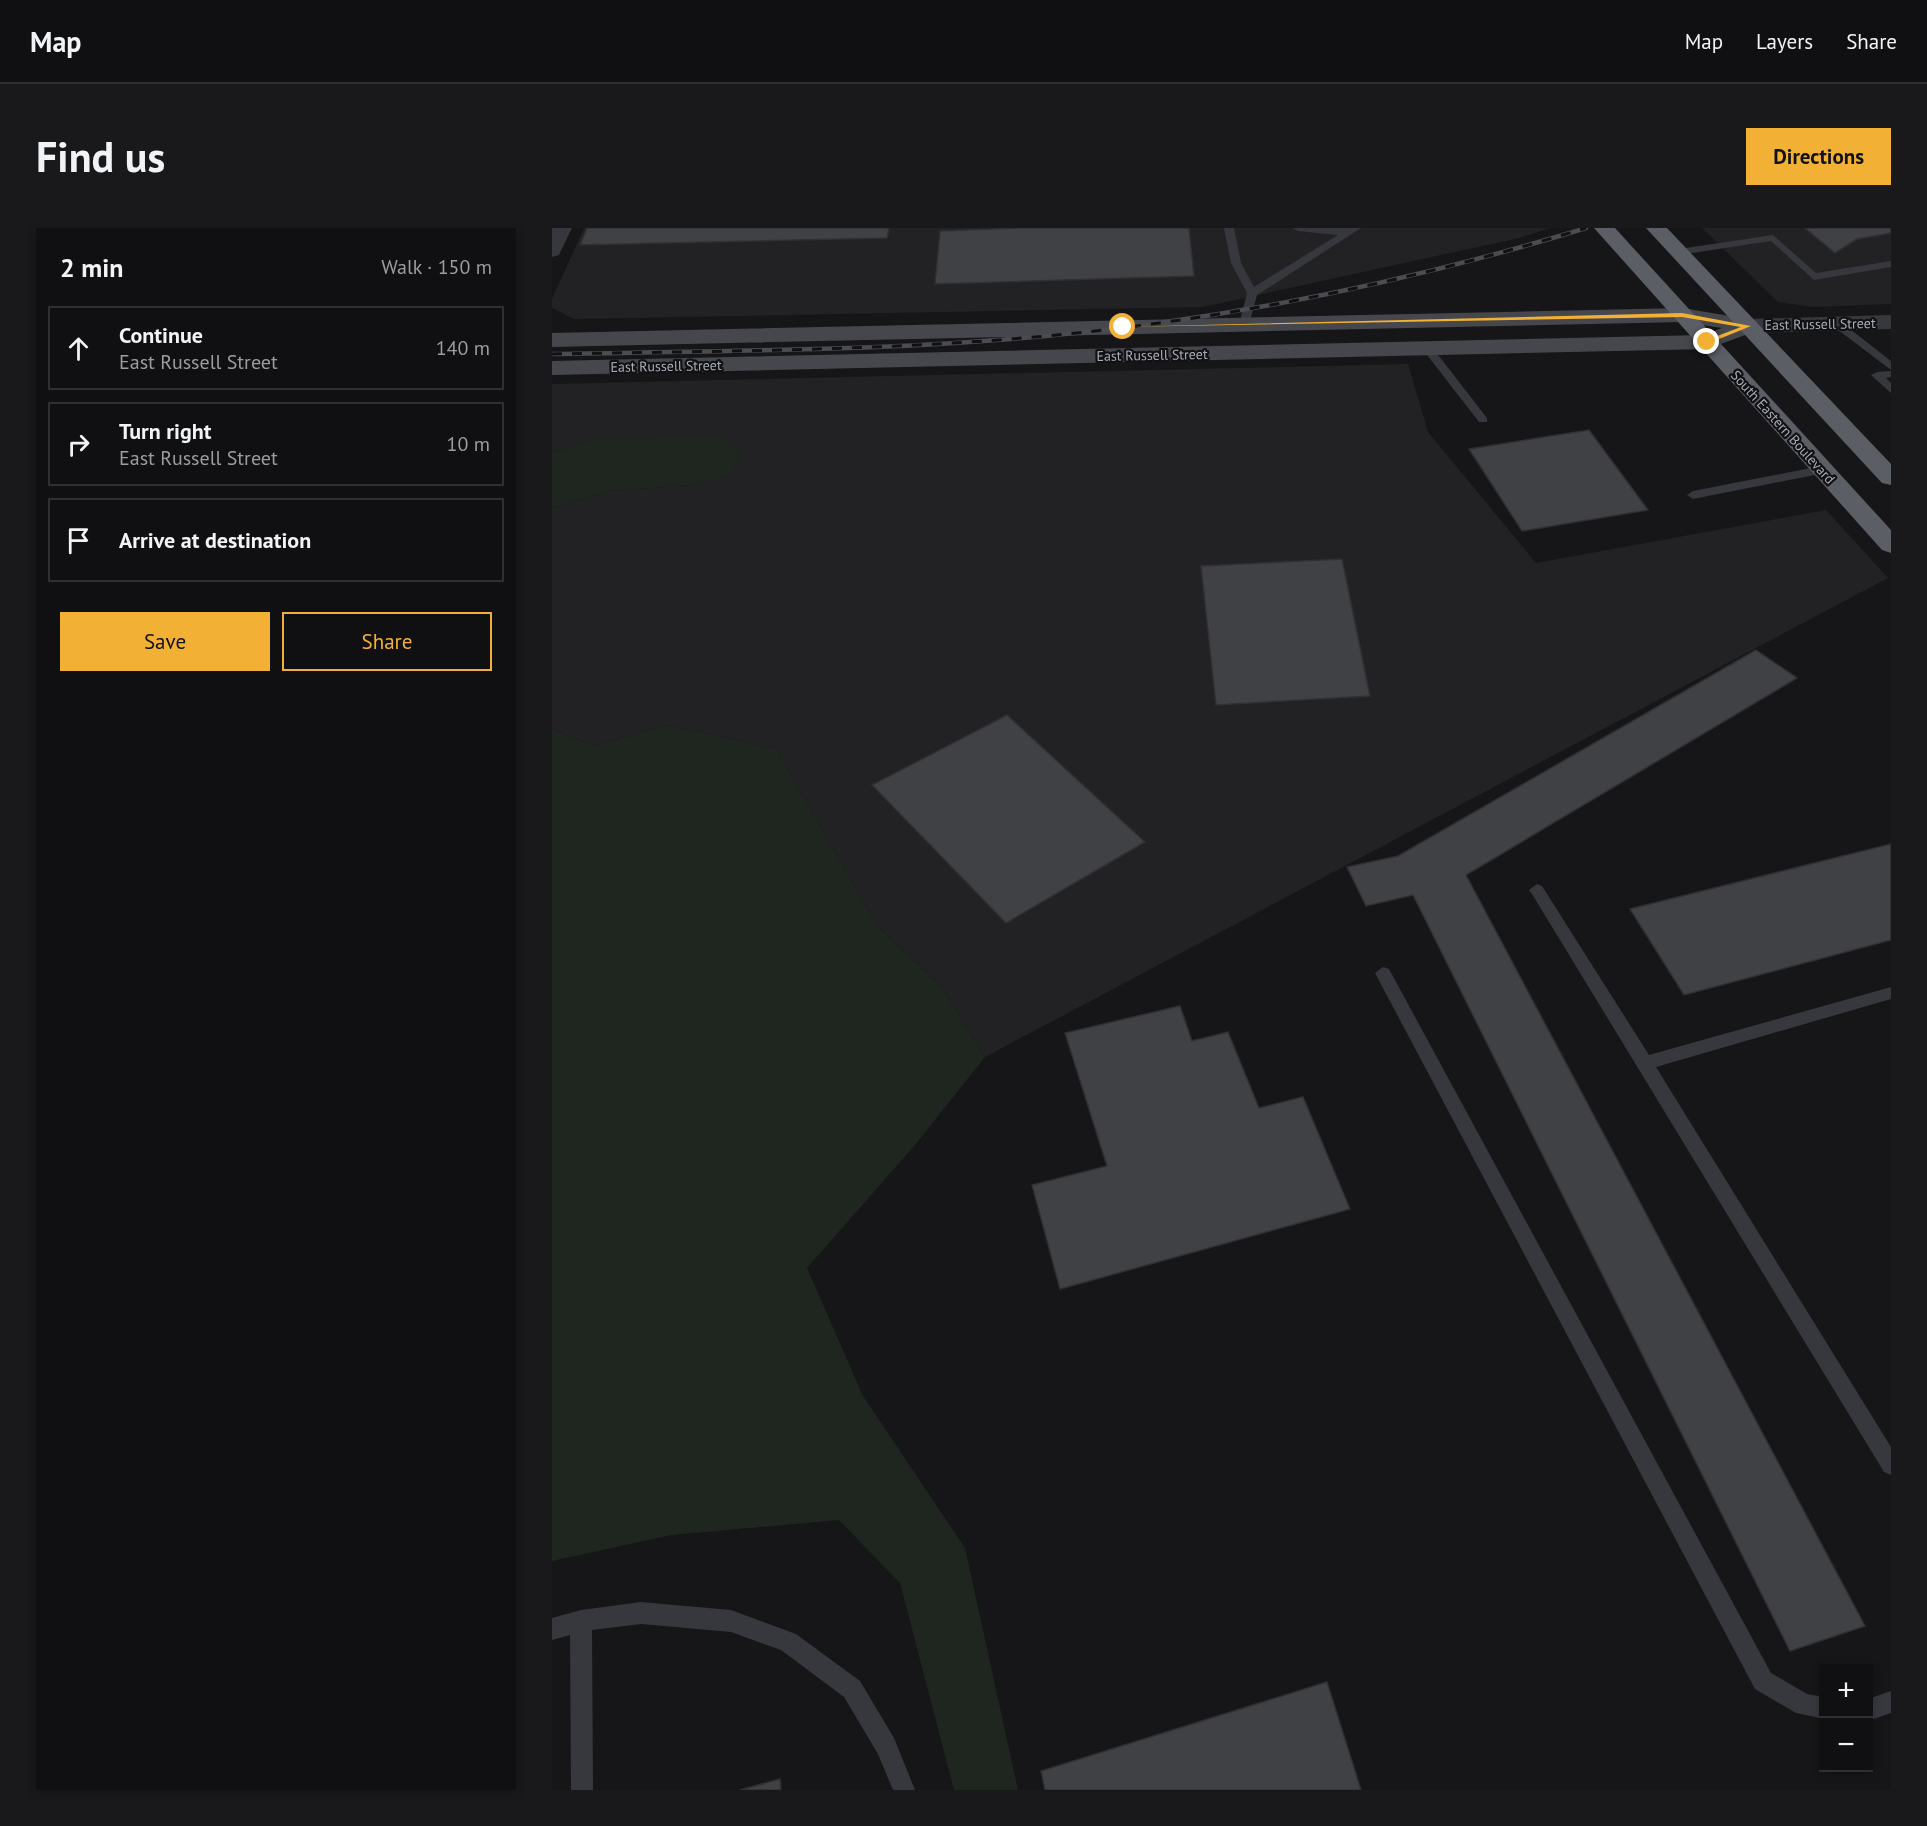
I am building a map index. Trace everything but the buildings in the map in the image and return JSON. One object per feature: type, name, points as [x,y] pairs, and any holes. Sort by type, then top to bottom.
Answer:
[{"type":"highway","name":"South Eastern Boulevard","points":[[1604,228],[1891,545]]},
{"type":"highway","points":[[1656,228],[1890,476]]},
{"type":"main road","name":"East Russell Street","points":[[552,340],[1682,315],[1748,326]]},
{"type":"main road","name":"East Russell Street","points":[[552,368],[1707,342],[1748,326]]},
{"type":"street","points":[[552,251],[562,228]]},
{"type":"street","name":"East Russell Street","points":[[1748,326],[1891,322]]},
{"type":"lane","points":[[1229,228],[1236,263],[1252,293],[1244,325]]},
{"type":"lane","points":[[1298,228],[1352,230]]},
{"type":"lane","points":[[1252,293],[1352,230]]},
{"type":"lane","points":[[1679,252],[1773,238],[1814,277],[1891,264]]},
{"type":"lane","points":[[1837,324],[1891,368]]},
{"type":"lane","points":[[1428,349],[1483,420]]},
{"type":"lane","points":[[1891,374],[1877,375],[1891,390]]},
{"type":"lane","points":[[1693,495],[1821,470]]},
{"type":"lane","points":[[1538,890],[1891,1465]]},
{"type":"lane","points":[[1383,973],[1763,1681],[1804,1705],[1819,1707]]},
{"type":"lane","points":[[1645,1063],[1891,993]]},
{"type":"lane","points":[[552,1629],[581,1621],[641,1613],[731,1621],[788,1642],[852,1689],[886,1746],[904,1790]]},
{"type":"lane","points":[[581,1621],[582,1790]]},
{"type":"lane","points":[[1873,1709],[1891,1702]]},
{"type":"shaded area","points":[[584,228],[1550,228],[1519,238],[1203,307],[574,319],[552,308],[552,299]]},
{"type":"shaded area","points":[[1702,228],[1891,228],[1891,304],[1813,307],[1778,302]]},
{"type":"shaded area","points":[[1408,364],[1428,432],[1536,563],[1826,510],[1888,578],[985,1057],[943,989],[876,924],[776,749],[667,725],[594,746],[552,729],[552,508],[609,491],[692,485],[593,439],[552,453],[552,384]]},
{"type":"shaded area","points":[[720,435],[742,456],[728,476],[692,485],[609,491],[552,508],[552,453],[593,439]]},
{"type":"shaded area","points":[[667,725],[776,749],[876,924],[943,989],[985,1057],[915,1145],[807,1268],[863,1396],[965,1548],[1018,1790],[954,1790],[900,1583],[839,1520],[671,1535],[552,1561],[552,729],[594,746]]},
{"type":"railway","points":[[552,354],[923,345],[1115,329],[1183,320],[1319,296],[1453,265],[1586,228]]},
{"type":"route","points":[[1123,327],[1682,315],[1748,326],[1707,342]]}]
